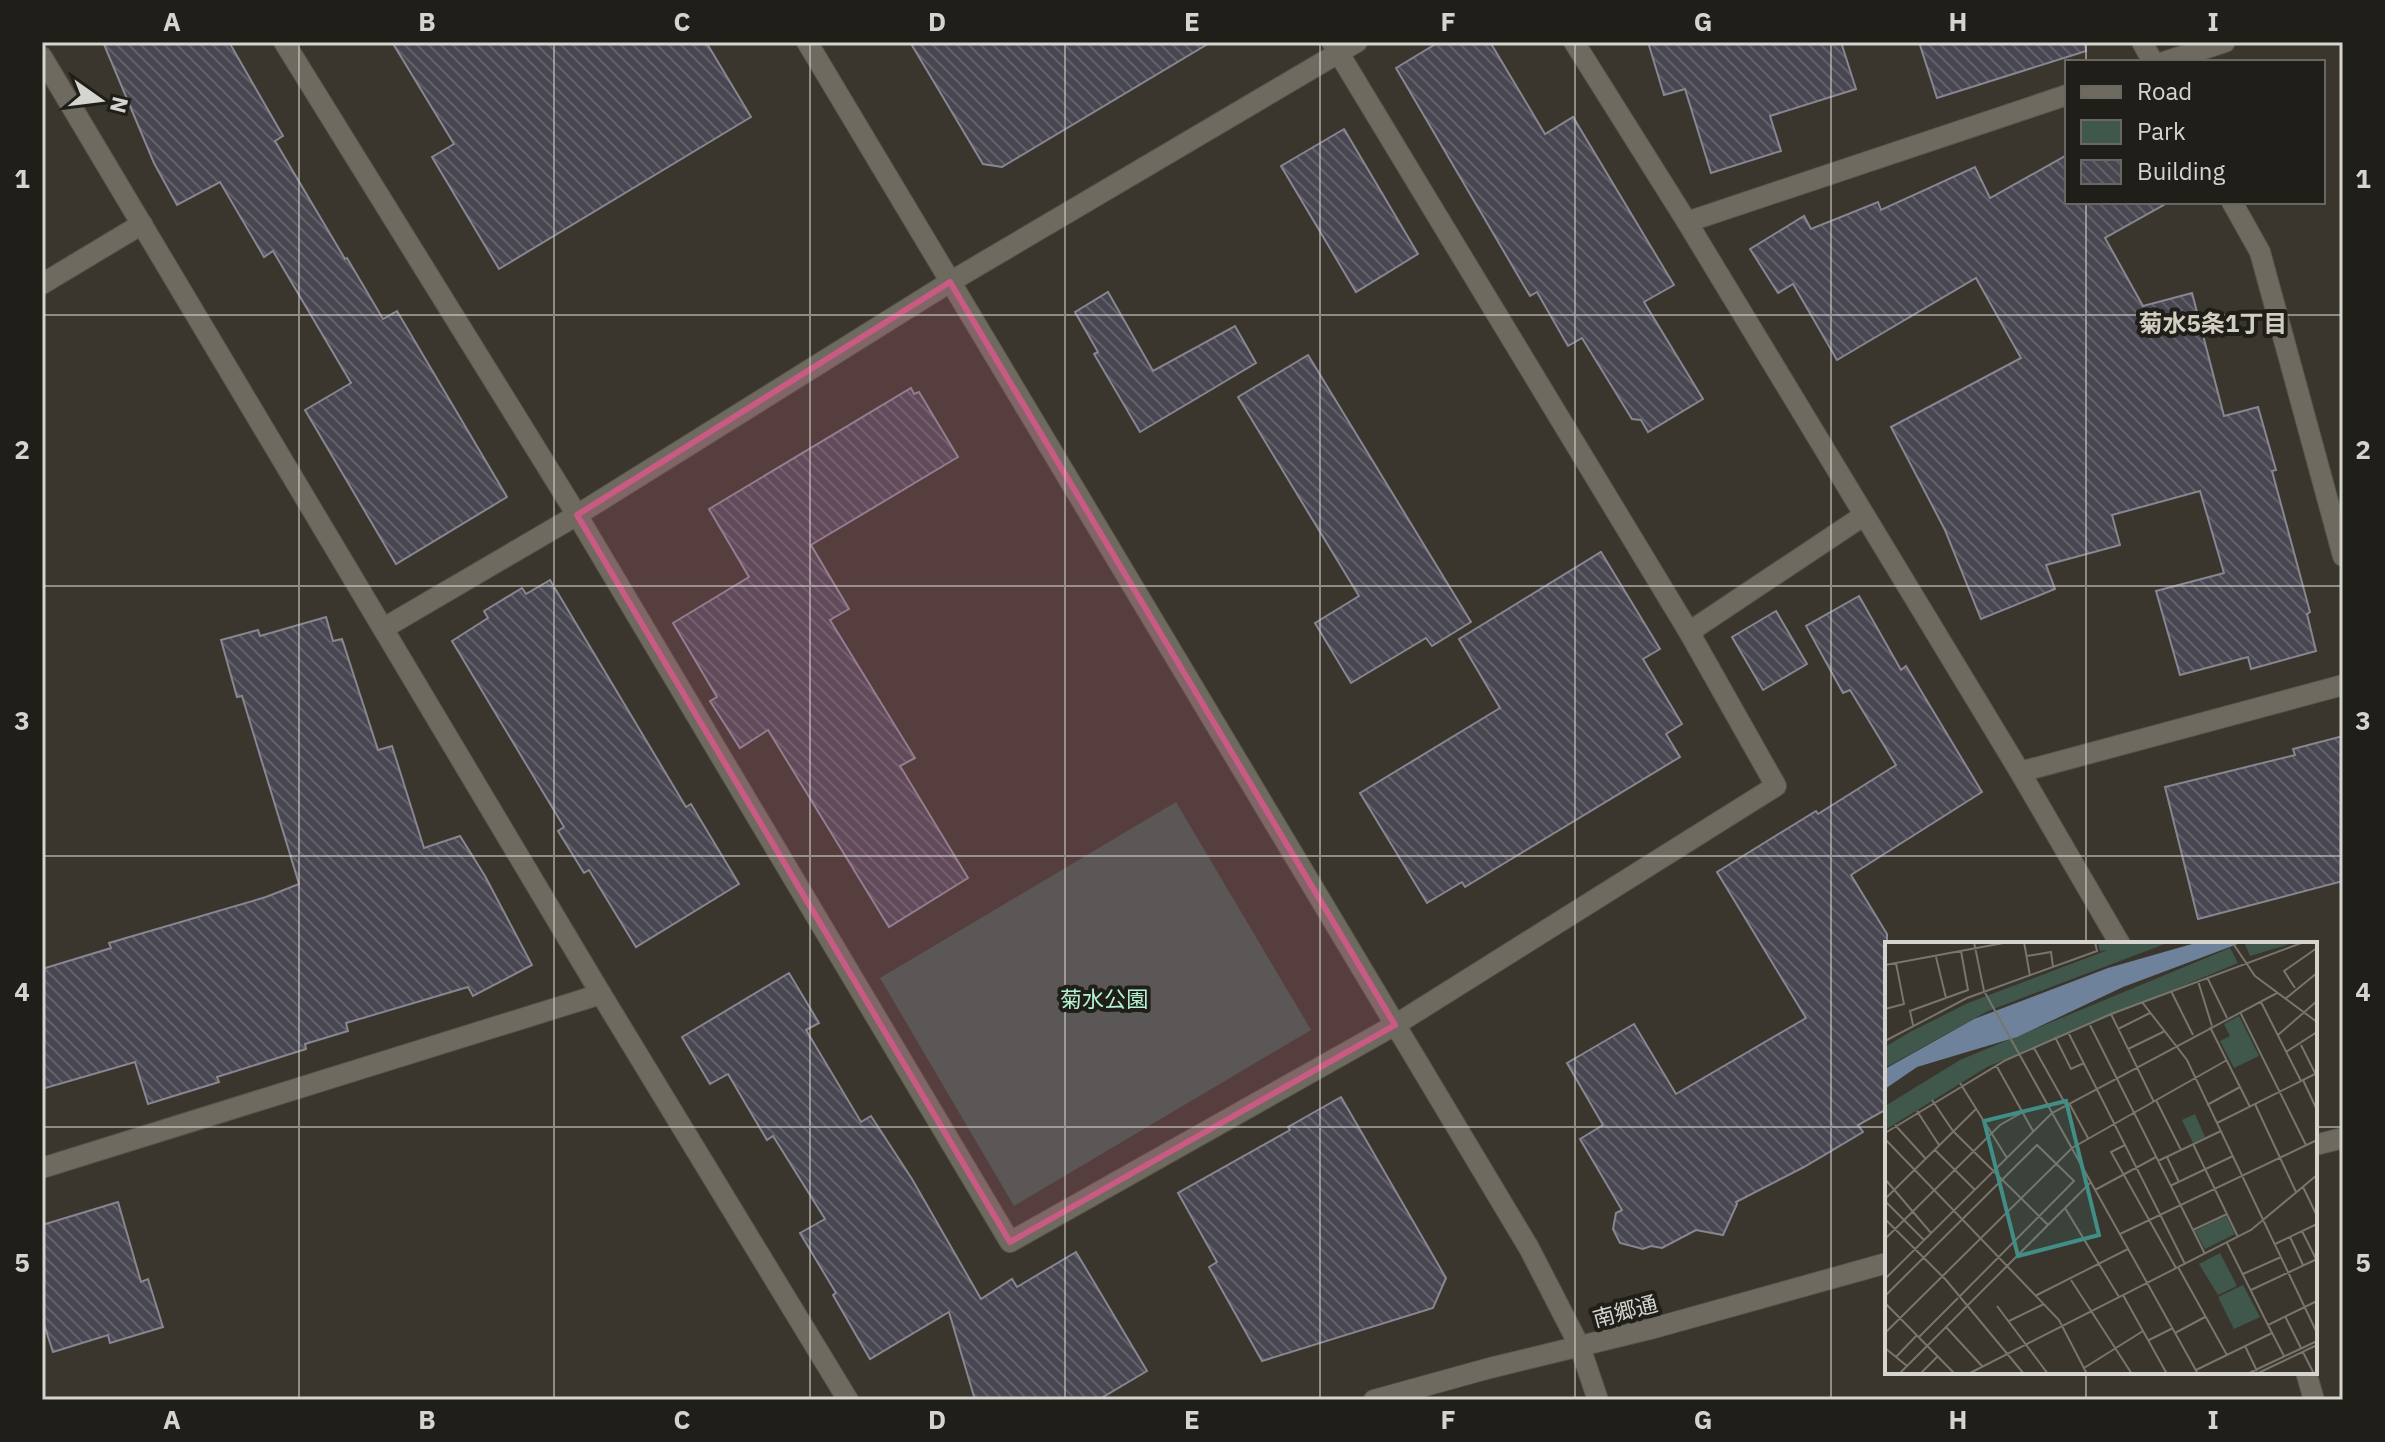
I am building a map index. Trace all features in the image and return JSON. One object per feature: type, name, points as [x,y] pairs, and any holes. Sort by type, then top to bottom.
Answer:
[{"type":"street","points":[[284,42],[577,515],[1010,1242],[1395,1025],[1776,786],[1689,632],[1335,48]]},
{"type":"street","points":[[807,42],[1529,1248],[1580,1347],[1598,1400]]},
{"type":"street","points":[[384,628],[577,515],[950,282],[1335,48],[1357,42]]},
{"type":"street","points":[[1574,42],[1687,222],[2020,772],[2119,942]]},
{"type":"street","points":[[2142,42],[2152,60]]},
{"type":"street","points":[[2170,60],[2225,42]]},
{"type":"street","points":[[42,57],[601,994],[848,1400]]},
{"type":"street","points":[[1687,222],[2065,96]]},
{"type":"street","points":[[2233,204],[2260,252],[2343,556]]},
{"type":"street","points":[[42,284],[142,224]]},
{"type":"street","points":[[1689,632],[1863,516]]},
{"type":"street","points":[[2020,772],[2343,685]]},
{"type":"street","points":[[42,1168],[601,994]]},
{"type":"street","points":[[2317,1144],[2343,1138]]},
{"type":"street","name":"南郷通","points":[[1374,1400],[1885,1264]]},
{"type":"street","points":[[2307,1374],[2314,1400]]},
{"type":"highlighted area","points":[[950,282],[1395,1025],[1010,1242],[577,515]]},
{"type":"green space","name":"菊水公園","points":[[1176,802],[1311,1030],[1014,1206],[880,978]]},
{"type":"building","points":[[103,42],[229,42],[283,136],[275,141],[345,259],[383,319],[397,311],[507,497],[396,564],[305,410],[351,383],[273,251],[264,257],[220,182],[177,205],[154,163]]},
{"type":"building","points":[[392,42],[706,42],[751,117],[499,269],[432,157],[454,144]]},
{"type":"building","points":[[910,42],[1211,42],[1002,167],[983,164]]},
{"type":"building","points":[[1439,42],[1490,42],[1545,134],[1573,117],[1674,285],[1644,302],[1703,399],[1648,432],[1641,420],[1632,419],[1582,338],[1568,346],[1537,292],[1530,296],[1396,68]]},
{"type":"building","points":[[1648,42],[1841,42],[1856,89],[1770,116],[1781,151],[1711,173],[1685,89],[1664,95]]},
{"type":"building","points":[[1919,42],[2085,42],[2086,51],[1937,98]]},
{"type":"building","points":[[1344,129],[1418,254],[1356,292],[1281,166]]},
{"type":"building","points":[[2065,156],[2065,204],[2165,204],[2105,238],[2143,306],[2192,293],[2224,416],[2258,407],[2310,612],[2307,614],[2316,651],[2251,669],[2248,657],[2180,675],[2156,591],[2224,573],[2200,491],[2112,515],[2120,545],[2046,565],[2055,589],[1981,619],[1945,530],[1891,427],[2021,358],[1976,278],[1837,360],[1793,284],[1778,293],[1750,249],[1804,216],[1811,229],[1878,202],[1881,210],[1975,167],[1990,198]]},
{"type":"building","points":[[1108,292],[1153,371],[1235,326],[1256,363],[1140,432],[1094,354],[1098,352],[1075,312]]},
{"type":"building","points":[[1308,355],[1471,622],[1432,646],[1426,638],[1351,683],[1315,623],[1359,596],[1238,397]]},
{"type":"building","points":[[911,388],[914,394],[919,392],[958,457],[811,545],[849,609],[830,620],[915,758],[900,766],[968,878],[889,927],[768,730],[740,748],[710,701],[717,697],[673,623],[749,577],[709,509]]},
{"type":"building","points":[[1601,552],[1660,649],[1643,659],[1682,724],[1666,734],[1680,757],[1465,887],[1462,882],[1427,903],[1360,793],[1500,708],[1459,639]]},
{"type":"building","points":[[550,580],[686,807],[691,804],[739,884],[636,947],[589,870],[584,873],[558,831],[564,827],[452,641],[488,618],[484,611],[522,588],[526,594]]},
{"type":"building","points":[[1859,596],[1901,670],[1906,666],[1982,792],[1851,875],[1887,934],[1885,1110],[1858,1125],[1863,1132],[1736,1202],[1723,1235],[1696,1230],[1662,1248],[1651,1246],[1643,1249],[1620,1243],[1613,1229],[1616,1213],[1622,1210],[1580,1139],[1603,1125],[1567,1063],[1634,1024],[1676,1094],[1806,1018],[1717,872],[1896,765],[1850,690],[1843,693],[1806,626]]},
{"type":"building","points":[[1776,611],[1807,664],[1763,690],[1732,637]]},
{"type":"building","points":[[326,617],[333,641],[342,639],[378,750],[392,746],[424,848],[460,836],[532,965],[473,996],[468,987],[346,1023],[348,1031],[305,1044],[306,1049],[217,1077],[219,1082],[148,1104],[135,1062],[42,1089],[42,969],[111,948],[109,943],[266,897],[299,884],[242,696],[237,697],[221,640],[258,630],[260,636]]},
{"type":"building","points":[[2343,736],[2343,881],[2198,919],[2165,787],[2295,755],[2293,749]]},
{"type":"building","points":[[789,973],[819,1023],[806,1030],[861,1122],[871,1116],[912,1179],[981,1299],[1012,1279],[1017,1287],[1076,1252],[1147,1371],[1098,1400],[975,1400],[949,1312],[870,1359],[800,1233],[825,1219],[773,1136],[767,1140],[728,1074],[710,1084],[682,1037]]},
{"type":"building","points":[[1341,1097],[1446,1278],[1433,1308],[1262,1361],[1209,1267],[1217,1262],[1178,1193],[1290,1130],[1288,1127]]},
{"type":"building","points":[[118,1202],[141,1282],[148,1279],[163,1327],[110,1343],[108,1335],[53,1352],[42,1318],[42,1225]]},
{"type":"district","name":"菊水5条1丁目","points":[[2213,324]]}]
